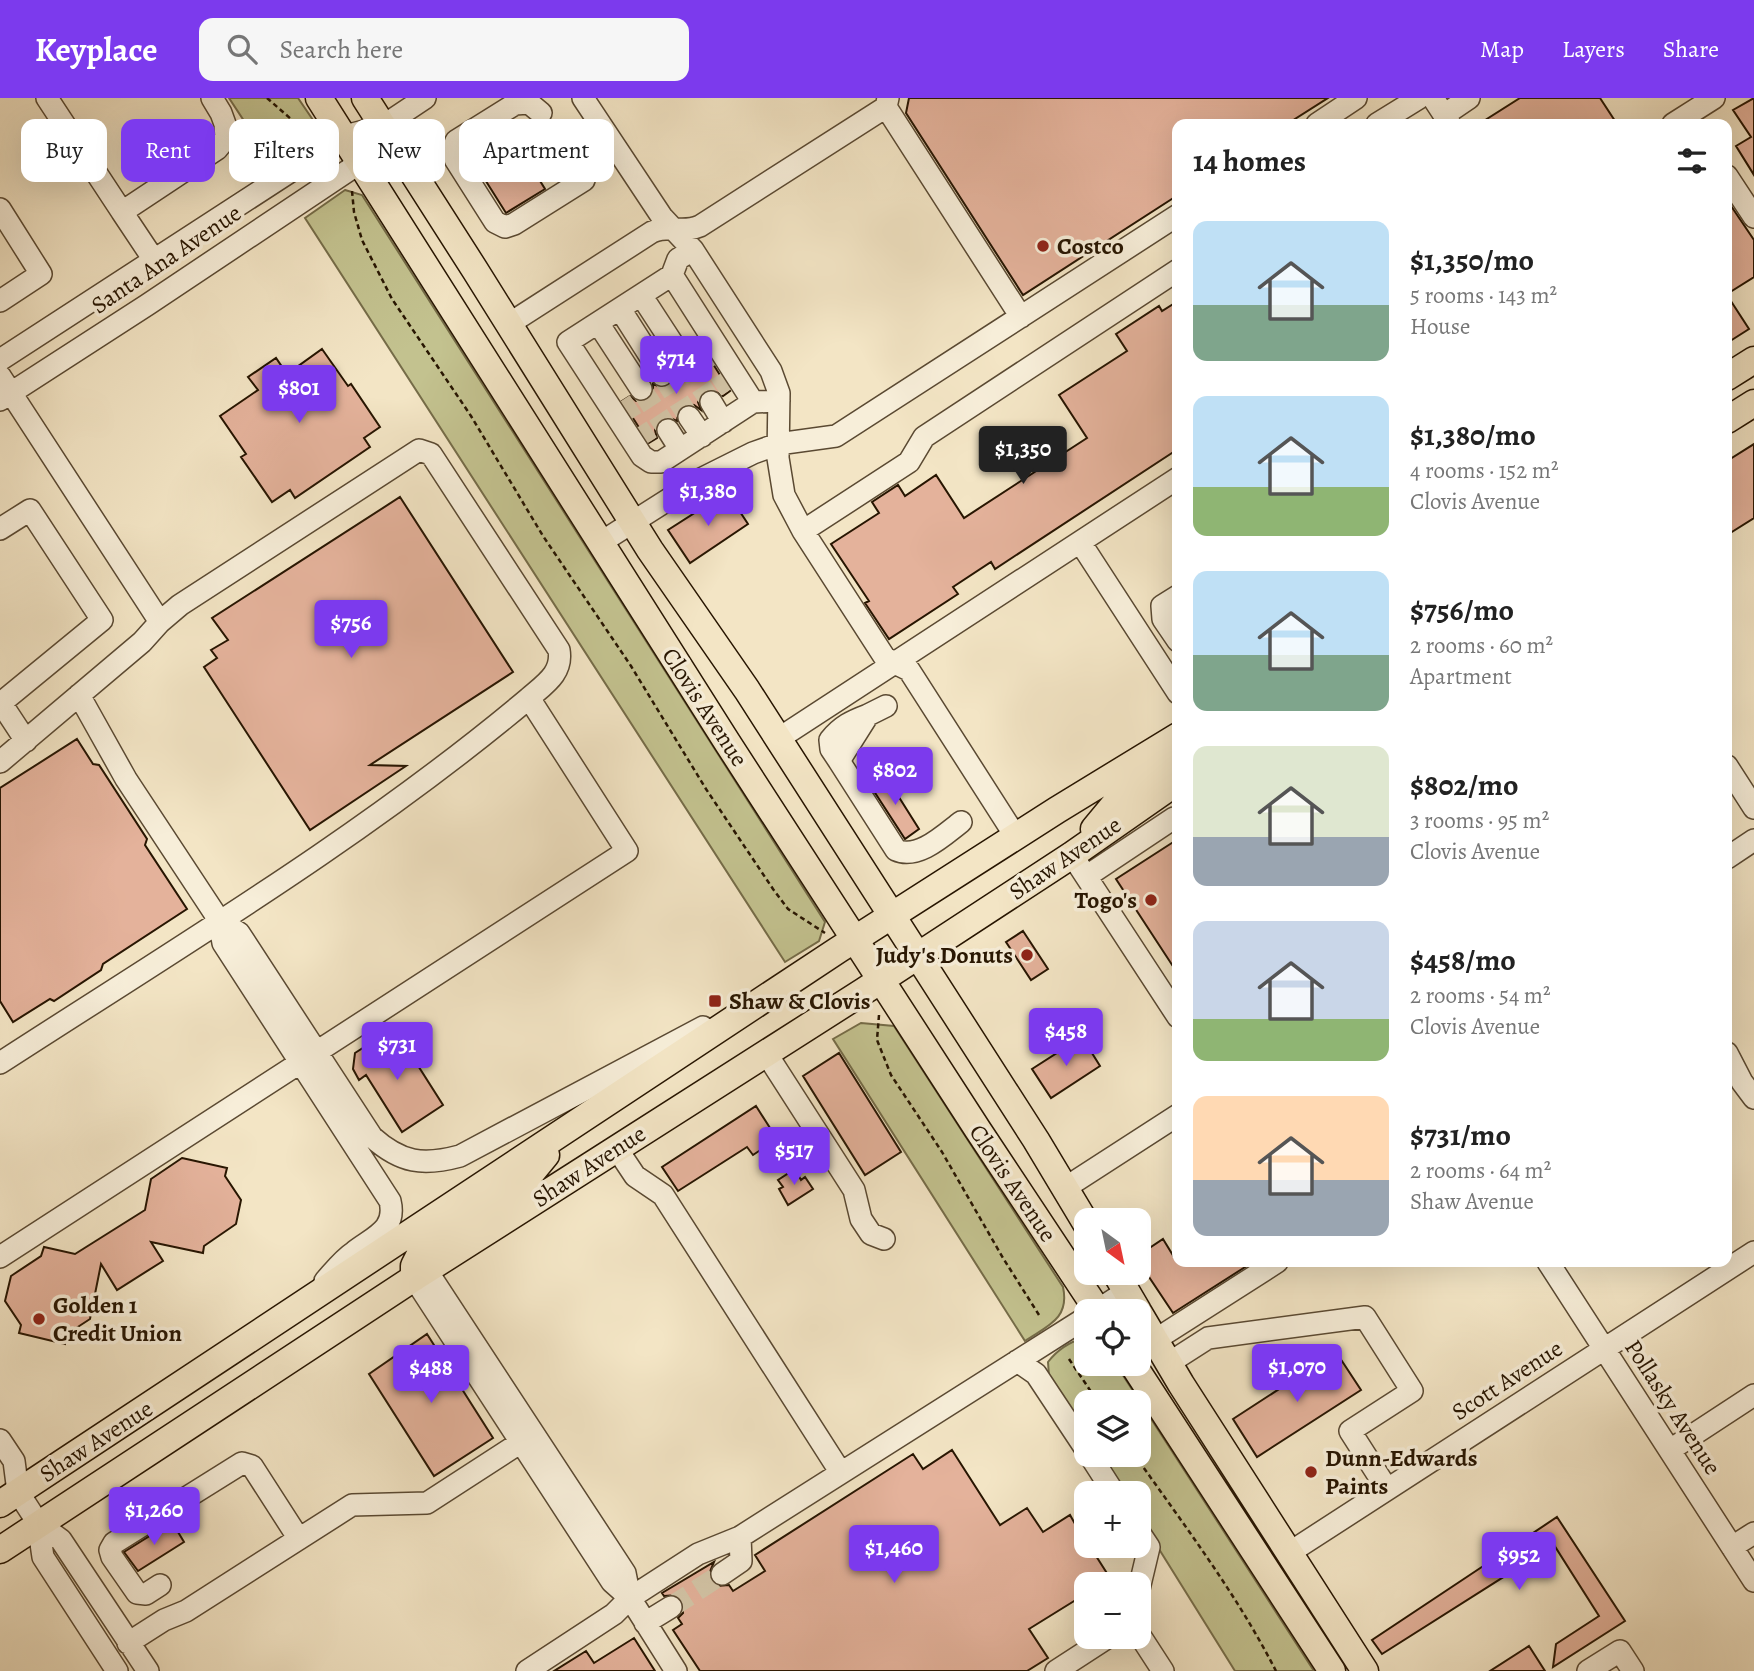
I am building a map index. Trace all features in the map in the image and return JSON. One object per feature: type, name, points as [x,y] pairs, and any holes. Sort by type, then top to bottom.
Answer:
[{"type":"main road","name":"Clovis Avenue","points":[[319,98],[327,119]]},
{"type":"main road","name":"Clovis Avenue","points":[[365,98],[378,119]]},
{"type":"main road","name":"Clovis Avenue","points":[[339,147],[600,543],[872,985],[1089,1299]]},
{"type":"main road","name":"Clovis Avenue","points":[[419,182],[632,523],[778,738],[1077,1208]]},
{"type":"main road","points":[[1732,374],[1754,360]]},
{"type":"main road","points":[[1732,417],[1754,403]]},
{"type":"main road","name":"Shaw Avenue","points":[[6,1493],[303,1306],[805,972],[1172,740]]},
{"type":"main road","points":[[1079,865],[1118,800],[1172,763]]},
{"type":"main road","name":"Shaw Avenue","points":[[0,1550],[421,1274],[917,955],[1079,865],[1172,786]]},
{"type":"main road","points":[[421,1274],[414,1266],[421,1252],[523,1183],[566,1132]]},
{"type":"main road","points":[[1130,1297],[1168,1363],[1365,1671]]},
{"type":"main road","points":[[1140,1376],[1332,1671]]},
{"type":"main road","points":[[1161,1409],[1224,1475],[1269,1546],[1289,1553]]},
{"type":"main road","points":[[1290,1608],[1344,1671]]},
{"type":"street","points":[[47,98],[154,260]]},
{"type":"street","points":[[122,212],[217,149],[226,138],[225,124],[212,98]]},
{"type":"street","name":"Santa Ana Avenue","points":[[394,119],[425,98]]},
{"type":"street","points":[[583,98],[652,203],[693,250],[771,371],[776,381],[779,401],[779,468],[784,495],[803,531],[885,657],[909,670],[1016,837]]},
{"type":"street","points":[[1325,119],[1357,98],[1396,111]]},
{"type":"street","points":[[1384,119],[1419,98]]},
{"type":"street","points":[[1442,112],[1469,98]]},
{"type":"street","points":[[1688,119],[1714,98]]},
{"type":"street","points":[[491,119],[515,104],[529,103],[541,113]]},
{"type":"street","points":[[509,324],[652,232],[664,228],[684,231],[700,226],[887,103],[1021,317]]},
{"type":"street","points":[[459,139],[453,149],[459,165]]},
{"type":"street","name":"Santa Ana Avenue","points":[[4,390],[147,305],[352,167]]},
{"type":"street","name":"Santa Ana Avenue","points":[[0,360],[274,182]]},
{"type":"street","points":[[470,182],[495,222],[505,227],[581,182]]},
{"type":"street","points":[[1732,184],[1754,217]]},
{"type":"street","points":[[0,209],[41,274],[0,302]]},
{"type":"street","points":[[600,543],[699,480],[753,453],[778,444],[836,436],[1172,219]]},
{"type":"street","points":[[693,250],[678,259],[667,279],[568,342],[642,456],[651,462],[661,462],[748,406],[779,401]]},
{"type":"street","points":[[803,531],[909,462],[924,437],[1172,274]]},
{"type":"street","points":[[667,279],[703,348]]},
{"type":"street","points":[[667,279],[748,406]]},
{"type":"street","points":[[641,295],[684,361]]},
{"type":"street","points":[[620,309],[662,375]]},
{"type":"street","points":[[598,323],[641,389]]},
{"type":"street","points":[[578,336],[621,401]]},
{"type":"street","points":[[4,390],[160,622]]},
{"type":"street","points":[[730,390],[748,406]]},
{"type":"street","points":[[711,402],[723,422]]},
{"type":"street","points":[[689,417],[702,436]]},
{"type":"street","points":[[668,430],[680,449]]},
{"type":"street","points":[[648,443],[661,462]]},
{"type":"street","points":[[0,762],[142,642],[180,605],[419,450],[431,454],[559,650],[560,664],[557,671],[529,698],[396,802],[0,1063]]},
{"type":"street","points":[[778,738],[1172,482]]},
{"type":"street","points":[[0,529],[30,510],[102,620],[1,703],[26,741]]},
{"type":"street","points":[[1080,542],[1172,684]]},
{"type":"street","points":[[1172,600],[1162,606],[1163,619],[1172,633]]},
{"type":"street","points":[[79,695],[126,779],[219,920],[223,943],[372,1137],[381,1146],[404,1158],[424,1162],[460,1156],[805,972]]},
{"type":"street","points":[[0,1257],[627,851],[529,698]]},
{"type":"street","points":[[877,711],[839,761],[896,850],[904,853],[917,852],[961,822]]},
{"type":"street","points":[[1732,774],[1754,808]]},
{"type":"street","points":[[1172,819],[1079,865],[1172,1008]]},
{"type":"street","points":[[1732,855],[1754,840]]},
{"type":"street","points":[[766,1053],[854,1190],[861,1219],[871,1234],[884,1239]]},
{"type":"street","points":[[303,1306],[351,1253],[383,1232],[389,1224],[392,1209],[390,1201],[308,1057]]},
{"type":"street","points":[[1732,1062],[1738,1076],[1752,1089]]},
{"type":"street","points":[[1065,1188],[1172,1119]]},
{"type":"street","points":[[617,1149],[635,1176],[663,1195],[841,1473]]},
{"type":"street","name":"Scott Avenue","points":[[1732,1266],[1754,1252]]},
{"type":"street","points":[[1155,1340],[1268,1267]]},
{"type":"street","name":"Pollasky Avenue","points":[[1551,1267],[1754,1581]]},
{"type":"street","name":"Scott Avenue","points":[[1289,1553],[1731,1267]]},
{"type":"street","points":[[421,1274],[527,1438],[612,1582],[630,1598],[676,1671]]},
{"type":"street","points":[[1168,1363],[1208,1338],[1365,1317],[1412,1391],[1350,1431],[1387,1489]]},
{"type":"street","points":[[527,1671],[698,1554],[740,1537],[1074,1325]]},
{"type":"street","points":[[1017,1361],[1036,1374],[1074,1432]]},
{"type":"street","points":[[1670,1450],[1754,1395]]},
{"type":"street","points":[[128,1643],[164,1620],[186,1611],[352,1506],[426,1503],[527,1438]]},
{"type":"street","points":[[0,1440],[14,1461],[6,1493],[61,1540],[148,1671]]},
{"type":"street","points":[[160,1585],[146,1594],[137,1593],[112,1556],[110,1550],[114,1543],[242,1463],[252,1466],[299,1539]]},
{"type":"street","points":[[38,1523],[43,1557],[111,1669]]},
{"type":"street","points":[[1732,1547],[1754,1533]]},
{"type":"street","points":[[722,1574],[741,1561],[740,1537]]},
{"type":"street","points":[[645,1623],[671,1607]]},
{"type":"street","points":[[1056,1671],[1090,1649]]},
{"type":"street","points":[[1149,1649],[1163,1671]]},
{"type":"street","points":[[1588,1671],[1620,1651],[1633,1671]]},
{"type":"path","points":[[267,98],[290,119]]},
{"type":"path","points":[[352,167],[354,212],[362,240],[392,299],[471,416],[548,544],[631,666],[706,789],[773,889],[788,909],[847,945]]},
{"type":"path","points":[[872,985],[879,1015],[877,1040],[891,1075],[942,1152],[1039,1315]]},
{"type":"path","points":[[1069,1359],[1090,1390]]},
{"type":"path","points":[[1142,1467],[1229,1590],[1276,1671]]},
{"type":"shaded area","points":[[229,98],[298,98],[312,119],[243,119]]},
{"type":"shaded area","points":[[345,190],[362,195],[825,922],[819,941],[785,962],[305,218]]},
{"type":"shaded area","points":[[861,1023],[894,1026],[1063,1287],[1063,1307],[1060,1314],[1049,1326],[1025,1341],[833,1039]]},
{"type":"shaded area","points":[[1073,1342],[1074,1376],[1123,1376],[1132,1390],[1074,1390],[1074,1415],[1049,1376],[1048,1362]]},
{"type":"shaded area","points":[[1151,1419],[1314,1671],[1235,1671],[1151,1536],[1151,1481],[1116,1481],[1107,1467],[1151,1467]]},
{"type":"building","name":"Costco","points":[[909,98],[1328,98],[1295,119],[1172,119],[1172,199],[1023,295],[906,113]]},
{"type":"building","points":[[1520,98],[1600,98],[1614,119],[1487,119]]},
{"type":"building","points":[[1754,98],[1754,175],[1736,146],[1751,137],[1733,110]]},
{"type":"building","points":[[486,182],[541,182],[545,189],[506,213]]},
{"type":"building","points":[[1732,207],[1754,240],[1754,277],[1732,291]]},
{"type":"building","points":[[1732,303],[1749,329],[1732,340]]},
{"type":"building","points":[[1172,305],[1172,453],[995,569],[991,562],[953,587],[958,594],[889,639],[865,603],[869,601],[831,544],[879,513],[872,502],[898,485],[905,496],[936,475],[964,518],[1087,438],[1059,395],[1127,351],[1116,334],[1159,306],[1162,311]]},
{"type":"building","points":[[703,348],[730,391],[723,396],[711,389],[704,391],[698,402],[701,410],[687,404],[678,411],[677,421],[668,417],[660,419],[655,430],[657,438],[649,443],[622,401],[630,396],[636,401],[648,400],[653,394],[653,384],[663,388],[673,382],[673,369],[684,374],[692,372],[697,361],[695,354]]},
{"type":"building","points":[[322,349],[348,386],[351,384],[380,427],[364,438],[370,447],[295,498],[290,490],[272,502],[241,457],[246,454],[220,416],[258,390],[248,377],[276,358],[287,374]]},
{"type":"building","points":[[1754,444],[1754,518],[1732,532],[1732,458]]},
{"type":"building","points":[[729,495],[748,524],[690,563],[668,530],[707,505],[709,508]]},
{"type":"building","points":[[400,497],[513,672],[370,765],[406,766],[310,830],[204,667],[217,658],[211,650],[228,640],[212,618]]},
{"type":"building","points":[[77,739],[93,764],[99,765],[147,839],[145,845],[187,909],[103,964],[101,970],[54,1001],[50,999],[13,1022],[0,1001],[0,788]]},
{"type":"building","points":[[885,775],[919,829],[905,839],[870,785]]},
{"type":"building","points":[[1172,843],[1172,965],[1116,879]]},
{"type":"building","name":"Judy's Donuts","points":[[1023,931],[1048,969],[1031,980],[1006,942]]},
{"type":"building","points":[[380,1037],[385,1045],[408,1050],[443,1105],[402,1132],[366,1075],[359,1080],[353,1069],[355,1053]]},
{"type":"building","points":[[1082,1037],[1100,1066],[1051,1098],[1032,1069]]},
{"type":"building","points":[[839,1053],[901,1152],[865,1175],[803,1076]]},
{"type":"building","points":[[756,1106],[777,1139],[753,1155],[747,1147],[678,1191],[662,1167]]},
{"type":"building","points":[[182,1158],[227,1168],[225,1176],[241,1200],[236,1224],[204,1246],[203,1253],[151,1242],[163,1261],[117,1290],[101,1264],[90,1319],[67,1334],[65,1344],[19,1333],[21,1325],[5,1301],[11,1276],[41,1256],[44,1247],[75,1254],[145,1210],[151,1179]]},
{"type":"building","points":[[795,1169],[801,1180],[805,1177],[813,1189],[788,1205],[779,1189],[783,1187],[778,1180]]},
{"type":"building","points":[[1163,1239],[1172,1254],[1172,1267],[1245,1267],[1173,1313],[1152,1282],[1152,1246]]},
{"type":"building","points":[[427,1334],[493,1438],[434,1476],[369,1374]]},
{"type":"building","points":[[1336,1352],[1361,1390],[1257,1457],[1233,1419]]},
{"type":"building","points":[[952,1450],[1000,1525],[1027,1508],[1043,1532],[1070,1515],[1074,1522],[1074,1558],[1097,1558],[1106,1572],[1074,1572],[1074,1601],[1029,1629],[1048,1658],[1027,1671],[700,1671],[673,1630],[682,1624],[678,1618],[683,1613],[682,1601],[677,1595],[664,1596],[662,1593],[714,1562],[709,1574],[711,1581],[717,1586],[729,1585],[733,1591],[765,1571],[755,1555],[913,1454],[923,1469]]},
{"type":"building","points":[[1557,1517],[1625,1621],[1553,1667],[1556,1644],[1599,1616],[1554,1545],[1382,1654],[1372,1640]]},
{"type":"building","points":[[172,1522],[184,1542],[138,1571],[124,1552]]},
{"type":"building","points":[[634,1638],[655,1671],[554,1671],[586,1651],[594,1663]]},
{"type":"building","points":[[1529,1646],[1545,1671],[1490,1671]]},
{"type":"tunnel","points":[[703,348],[730,390]]},
{"type":"tunnel","points":[[684,361],[711,402]]},
{"type":"tunnel","points":[[662,375],[689,417]]},
{"type":"tunnel","points":[[641,389],[668,430]]},
{"type":"tunnel","points":[[621,401],[648,443]]},
{"type":"tunnel","points":[[671,1607],[722,1574]]},
{"type":"place","name":"Costco","points":[[1043,246]]},
{"type":"place","name":"Togo's","points":[[1151,900]]},
{"type":"place","name":"Judy's Donuts","points":[[1027,955]]},
{"type":"place","name":"Shaw & Clovis","points":[[715,1001]]},
{"type":"place","name":"Golden 1 Credit Union","points":[[39,1319]]},
{"type":"place","name":"Dunn-Edwards Paints","points":[[1311,1472]]}]
